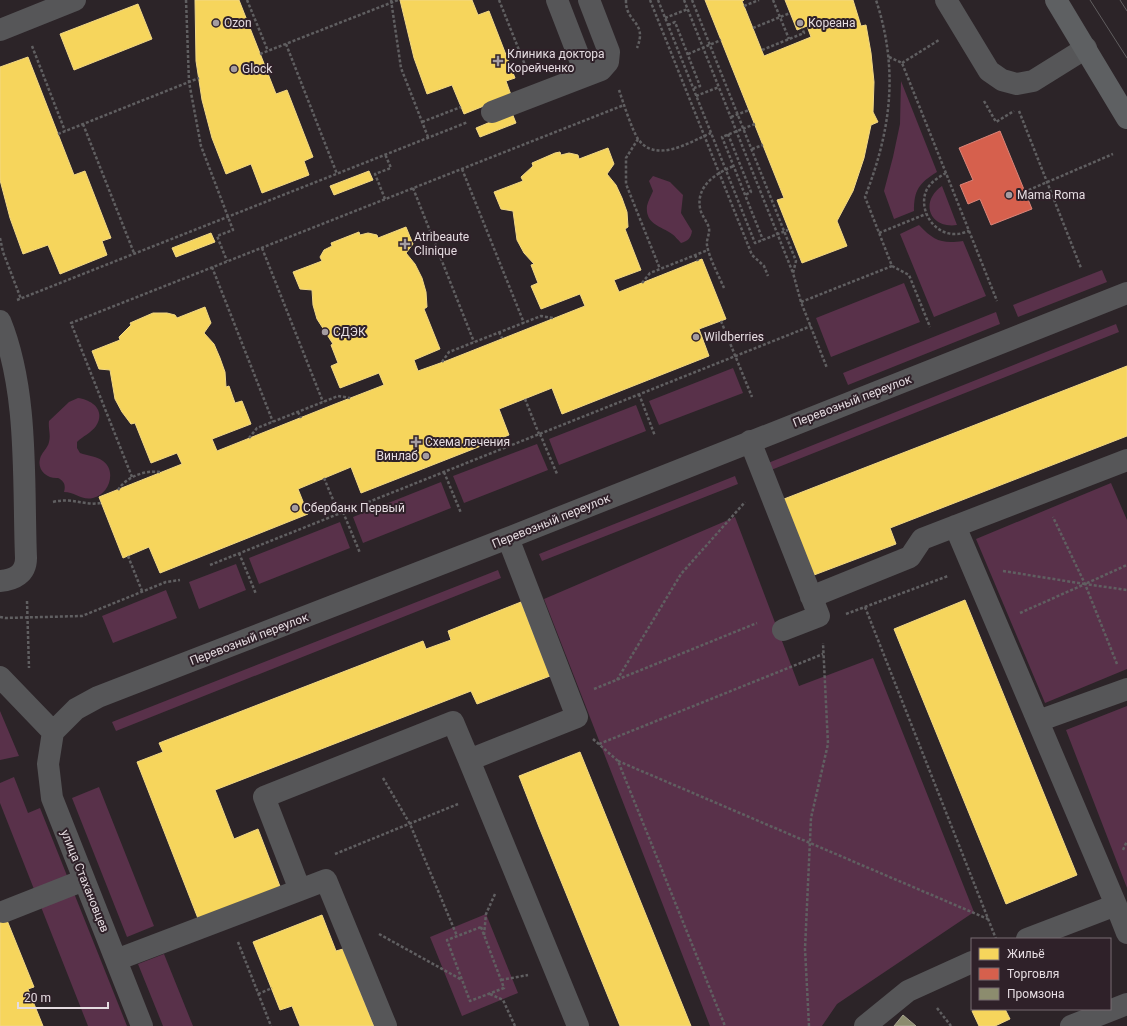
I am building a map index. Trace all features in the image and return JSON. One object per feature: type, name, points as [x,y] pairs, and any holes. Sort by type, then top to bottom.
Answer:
[{"type":"main road","points":[[1056,0],[1127,118]]},
{"type":"street","points":[[0,30],[75,0]]},
{"type":"street","points":[[556,0],[586,75]]},
{"type":"street","points":[[492,112],[601,70],[608,62],[609,52],[588,0]]},
{"type":"street","points":[[946,0],[989,71],[1002,80],[1017,84],[1033,81],[1086,48]]},
{"type":"street","name":"Перевозный переулок","points":[[53,732],[76,709],[98,697],[508,538],[1127,293]]},
{"type":"street","points":[[0,321],[7,368],[21,418],[26,558],[26,564],[21,574],[11,580],[0,581]]},
{"type":"street","points":[[750,441],[819,616],[783,630]]},
{"type":"street","points":[[811,597],[910,557],[922,539],[1127,460]]},
{"type":"street","points":[[955,526],[1127,933]]},
{"type":"street","points":[[469,760],[573,708],[508,538]]},
{"type":"street","points":[[0,677],[53,732]]},
{"type":"street","points":[[1038,721],[1127,689]]},
{"type":"street","points":[[296,880],[264,796],[453,722],[578,1026]]},
{"type":"street","name":"улица Стахановцев","points":[[53,732],[48,764],[52,798],[142,1026]]},
{"type":"street","points":[[3,912],[84,880]]},
{"type":"street","points":[[116,960],[228,917],[296,880],[326,880],[386,1026]]},
{"type":"street","points":[[1030,938],[1116,905]]},
{"type":"street","points":[[864,1026],[908,991],[971,962]]},
{"type":"street","points":[[1071,1026],[1127,1004]]},
{"type":"path","points":[[186,0],[189,82],[200,146],[233,230],[217,236],[227,261]]},
{"type":"path","points":[[247,0],[268,51]]},
{"type":"path","points":[[260,54],[391,1],[398,0]]},
{"type":"path","points":[[499,0],[528,72]]},
{"type":"path","points":[[650,0],[752,255],[764,266],[768,276]]},
{"type":"path","points":[[658,0],[755,243],[788,230]]},
{"type":"path","points":[[684,0],[793,273],[801,302],[827,368]]},
{"type":"path","points":[[692,0],[796,261],[793,273]]},
{"type":"path","points":[[744,6],[759,0]]},
{"type":"path","points":[[773,0],[789,40]]},
{"type":"path","points":[[876,0],[882,18],[889,57],[890,92],[886,129],[878,164],[865,197],[892,266],[909,275],[930,327]]},
{"type":"path","points":[[391,1],[401,68],[428,137]]},
{"type":"path","points":[[666,18],[688,9]]},
{"type":"path","points":[[753,28],[790,13]]},
{"type":"path","points":[[668,25],[675,22],[700,86],[694,88]]},
{"type":"path","points":[[762,50],[804,33],[802,28]]},
{"type":"path","points":[[902,63],[944,37]]},
{"type":"path","points":[[688,54],[721,40]]},
{"type":"path","points":[[286,44],[337,174]]},
{"type":"path","points":[[35,54],[65,131]]},
{"type":"path","points":[[674,59],[681,57]]},
{"type":"path","points":[[889,57],[902,63],[997,301]]},
{"type":"path","points":[[608,62],[638,139],[653,150],[666,151],[711,133]]},
{"type":"path","points":[[58,134],[199,78]]},
{"type":"path","points":[[696,96],[719,87]]},
{"type":"path","points":[[132,478],[71,323],[624,104]]},
{"type":"path","points":[[422,122],[461,107]]},
{"type":"path","points":[[1018,108],[1081,268]]},
{"type":"path","points":[[731,117],[749,110]]},
{"type":"path","points":[[14,301],[492,112]]},
{"type":"path","points":[[83,124],[134,254]]},
{"type":"path","points":[[754,124],[722,137],[764,239]]},
{"type":"path","points":[[730,134],[751,192],[745,195]]},
{"type":"path","points":[[638,139],[626,158],[626,184],[660,269]]},
{"type":"path","points":[[752,149],[763,145]]},
{"type":"path","points":[[385,154],[391,168],[375,174],[385,199]]},
{"type":"path","points":[[1024,192],[1113,154]]},
{"type":"path","points":[[724,288],[706,245],[710,234],[700,209],[700,198],[706,184],[719,172],[734,166]]},
{"type":"path","points":[[462,168],[524,323]]},
{"type":"path","points":[[946,173],[935,179],[927,189],[924,202],[926,214],[933,225],[944,232],[957,234],[969,230]]},
{"type":"path","points":[[413,188],[474,342]]},
{"type":"path","points":[[879,233],[926,214]]},
{"type":"path","points":[[0,238],[3,252],[21,299]]},
{"type":"path","points":[[262,248],[323,402]]},
{"type":"path","points":[[642,283],[650,273],[708,250]]},
{"type":"path","points":[[695,255],[698,261]]},
{"type":"path","points":[[801,302],[892,266]]},
{"type":"path","points":[[212,267],[273,422]]},
{"type":"path","points":[[442,362],[449,352],[499,332],[541,316],[553,318]]},
{"type":"path","points":[[721,321],[752,397]]},
{"type":"path","points":[[210,565],[811,326]]},
{"type":"path","points":[[499,332],[502,338]]},
{"type":"path","points":[[639,394],[655,436]]},
{"type":"path","points":[[249,438],[257,428],[338,396],[350,398]]},
{"type":"path","points":[[525,399],[557,474]]},
{"type":"path","points":[[298,412],[301,418]]},
{"type":"path","points":[[118,490],[124,480],[149,471],[161,472]]},
{"type":"path","points":[[444,472],[461,513]]},
{"type":"path","points":[[324,478],[339,514]]},
{"type":"path","points":[[617,680],[681,574],[765,479]]},
{"type":"path","points":[[1042,493],[1085,584],[1127,689]]},
{"type":"path","points":[[53,502],[73,500],[92,505],[101,503]]},
{"type":"path","points":[[343,512],[360,553]]},
{"type":"path","points":[[239,553],[256,594]]},
{"type":"path","points":[[128,556],[142,591]]},
{"type":"path","points":[[21,574],[27,597],[30,675]]},
{"type":"path","points":[[0,616],[28,618],[82,616],[166,582],[180,580]]},
{"type":"path","points":[[996,624],[1085,584],[1127,590]]},
{"type":"path","points":[[865,607],[996,938]]},
{"type":"path","points":[[783,630],[777,615],[617,680],[573,708],[582,729],[618,761],[988,919]]},
{"type":"path","points":[[809,1026],[805,949],[811,818],[828,744],[823,640]]},
{"type":"path","points":[[599,744],[823,654]]},
{"type":"path","points":[[370,755],[410,824],[457,936]]},
{"type":"path","points":[[618,761],[725,1026]]},
{"type":"path","points":[[296,880],[410,824],[483,794]]},
{"type":"path","points":[[340,913],[462,980]]},
{"type":"path","points":[[228,917],[271,1026]]},
{"type":"path","points":[[481,927],[504,988],[470,1001],[447,940],[457,936],[481,927]]},
{"type":"path","points":[[258,994],[272,988]]},
{"type":"path","points":[[489,994],[503,1000],[515,1026]]},
{"type":"shaded area","points":[[901,81],[937,172],[926,180],[919,188],[915,198],[914,211],[894,219],[884,191],[900,124]]},
{"type":"shaded area","points":[[653,176],[670,182],[683,195],[681,213],[692,231],[691,236],[686,241],[681,243],[672,234],[654,224],[648,217],[647,206],[653,191],[649,181]]},
{"type":"shaded area","points":[[942,186],[957,225],[940,223],[934,219],[931,213],[931,199],[935,192]]},
{"type":"shaded area","points":[[919,225],[929,235],[939,240],[949,242],[963,241],[986,296],[934,317],[900,234]]},
{"type":"shaded area","points":[[1102,270],[1107,282],[1018,317],[1013,305]]},
{"type":"shaded area","points":[[904,283],[920,322],[831,357],[816,318]]},
{"type":"shaded area","points":[[996,312],[1000,324],[848,385],[843,373]]},
{"type":"shaded area","points":[[1116,324],[1119,332],[771,470],[768,463]]},
{"type":"shaded area","points":[[733,368],[743,393],[659,425],[649,401]]},
{"type":"shaded area","points":[[78,398],[88,401],[96,407],[99,420],[90,432],[77,442],[77,448],[80,453],[103,461],[110,471],[107,488],[99,496],[89,499],[64,492],[65,485],[62,480],[50,477],[44,473],[41,470],[39,463],[49,442],[49,421],[69,402]]},
{"type":"shaded area","points":[[636,405],[646,431],[559,465],[549,439]]},
{"type":"shaded area","points":[[537,444],[548,470],[464,503],[453,476]]},
{"type":"shaded area","points":[[735,476],[738,484],[542,561],[539,554]]},
{"type":"shaded area","points":[[441,482],[451,508],[363,543],[353,517]]},
{"type":"shaded area","points":[[1111,483],[1127,520],[1127,669],[1045,703],[976,539]]},
{"type":"shaded area","points":[[735,517],[799,686],[873,658],[974,912],[837,1004],[822,1026],[710,1026],[544,599]]},
{"type":"shaded area","points":[[340,522],[350,548],[259,584],[249,558]]},
{"type":"shaded area","points":[[236,564],[246,590],[199,609],[189,582]]},
{"type":"shaded area","points":[[498,570],[501,578],[116,731],[112,722]]},
{"type":"shaded area","points":[[166,590],[177,618],[113,643],[102,616]]},
{"type":"shaded area","points":[[1127,706],[1127,888],[1066,730]]},
{"type":"shaded area","points":[[0,711],[19,756],[0,760]]},
{"type":"shaded area","points":[[14,777],[28,813],[40,808],[127,1026],[88,1026],[0,803],[0,783]]},
{"type":"shaded area","points":[[99,787],[154,926],[127,937],[72,798]]},
{"type":"shaded area","points":[[486,914],[518,993],[462,1016],[430,937]]},
{"type":"shaded area","points":[[164,954],[193,1026],[163,1026],[138,964]]},
{"type":"building: Жильё","points":[[195,0],[239,0],[276,94],[287,90],[313,157],[304,161],[309,175],[262,193],[251,164],[226,174],[212,138],[202,100],[196,61]]},
{"type":"building: Жильё","points":[[400,0],[472,0],[478,15],[489,11],[515,78],[506,81],[511,95],[464,114],[452,85],[427,94],[414,58]]},
{"type":"building: Жильё","points":[[705,0],[744,0],[742,1],[764,56],[811,37],[807,26],[797,30],[785,0],[853,0],[861,26],[866,25],[874,82],[873,112],[878,122],[871,125],[864,158],[853,191],[837,221],[847,246],[802,263],[777,200],[784,198]]},
{"type":"building: Жильё","points":[[138,4],[152,39],[74,70],[60,34]]},
{"type":"building: Жильё","points":[[28,57],[74,175],[85,171],[111,238],[102,241],[107,255],[60,274],[48,245],[23,254],[10,218],[0,180],[0,67]]},
{"type":"building: Жильё","points":[[512,113],[516,123],[480,137],[476,128]]},
{"type":"building: Жильё","points":[[608,148],[614,164],[607,174],[616,185],[627,212],[628,227],[625,229],[641,270],[614,280],[619,292],[702,259],[726,319],[699,329],[709,356],[562,414],[552,388],[499,409],[509,435],[361,493],[351,467],[298,489],[308,514],[160,573],[149,547],[123,558],[99,497],[182,464],[177,453],[151,463],[135,423],[131,424],[115,399],[110,370],[99,369],[92,351],[120,340],[119,337],[131,325],[130,323],[153,313],[167,313],[175,315],[177,318],[205,307],[211,323],[204,333],[214,344],[220,358],[225,372],[226,387],[229,386],[235,403],[242,401],[251,424],[212,439],[217,451],[384,385],[379,373],[340,388],[331,366],[338,363],[331,345],[333,344],[317,319],[313,305],[312,290],[300,289],[293,272],[322,261],[320,257],[324,250],[332,246],[331,243],[359,232],[360,235],[368,233],[377,235],[378,238],[406,227],[413,244],[406,253],[415,264],[422,278],[426,292],[427,307],[424,309],[440,349],[414,360],[418,371],[446,361],[585,306],[580,294],[541,309],[531,286],[538,283],[531,265],[534,264],[524,253],[517,240],[513,211],[501,209],[494,192],[523,181],[521,177],[533,166],[532,163],[555,153],[560,152],[561,155],[569,153],[578,155],[579,159]]},
{"type":"building: Жильё","points":[[369,171],[373,180],[334,195],[330,186]]},
{"type":"building: Жильё","points":[[211,233],[215,242],[176,257],[172,248]]},
{"type":"building: Жильё","points":[[1127,366],[1127,436],[890,528],[896,544],[814,575],[784,499]]},
{"type":"building: Жильё","points":[[965,600],[1077,875],[1006,904],[894,629]]},
{"type":"building: Жильё","points":[[521,602],[550,676],[477,704],[471,691],[215,790],[234,839],[258,829],[281,889],[199,921],[137,762],[163,752],[159,743],[423,641],[426,649],[451,640],[448,631]]},
{"type":"building: Жильё","points":[[580,752],[691,1026],[620,1026],[539,827],[519,776]]},
{"type":"building: Жильё","points":[[0,903],[34,987],[28,989],[43,1026],[0,1026]]},
{"type":"building: Жильё","points":[[322,915],[336,951],[343,949],[374,1026],[300,1026],[292,1006],[280,1010],[253,942]]},
{"type":"building: Жильё","points":[[1006,1010],[1010,1019],[995,1026],[979,1026],[972,1011]]},
{"type":"building: Торговля","points":[[1000,131],[1032,209],[991,225],[980,199],[968,204],[960,185],[973,180],[959,148]]},
{"type":"building: Промзона","points":[[903,1015],[916,1026],[894,1026]]},
{"type":"tram line","points":[[1090,0],[1127,58]]},
{"type":"tram line","points":[[1120,0],[1127,11]]},
{"type":"place","name":"Ozon","points":[[216,23]]},
{"type":"place","name":"Кореана","points":[[800,23]]},
{"type":"place","name":"Клиника доктора Корейченко","points":[[498,61]]},
{"type":"place","name":"Glock","points":[[234,69]]},
{"type":"place","name":"Mama Roma","points":[[1009,195]]},
{"type":"place","name":"Atribeaute Clinique","points":[[405,244]]},
{"type":"place","name":"СДЭК","points":[[325,332]]},
{"type":"place","name":"Wildberries","points":[[696,337]]},
{"type":"place","name":"Схема лечения","points":[[416,442]]},
{"type":"place","name":"Винлаб","points":[[426,456]]},
{"type":"place","name":"Сбербанк Первый","points":[[295,508]]}]
